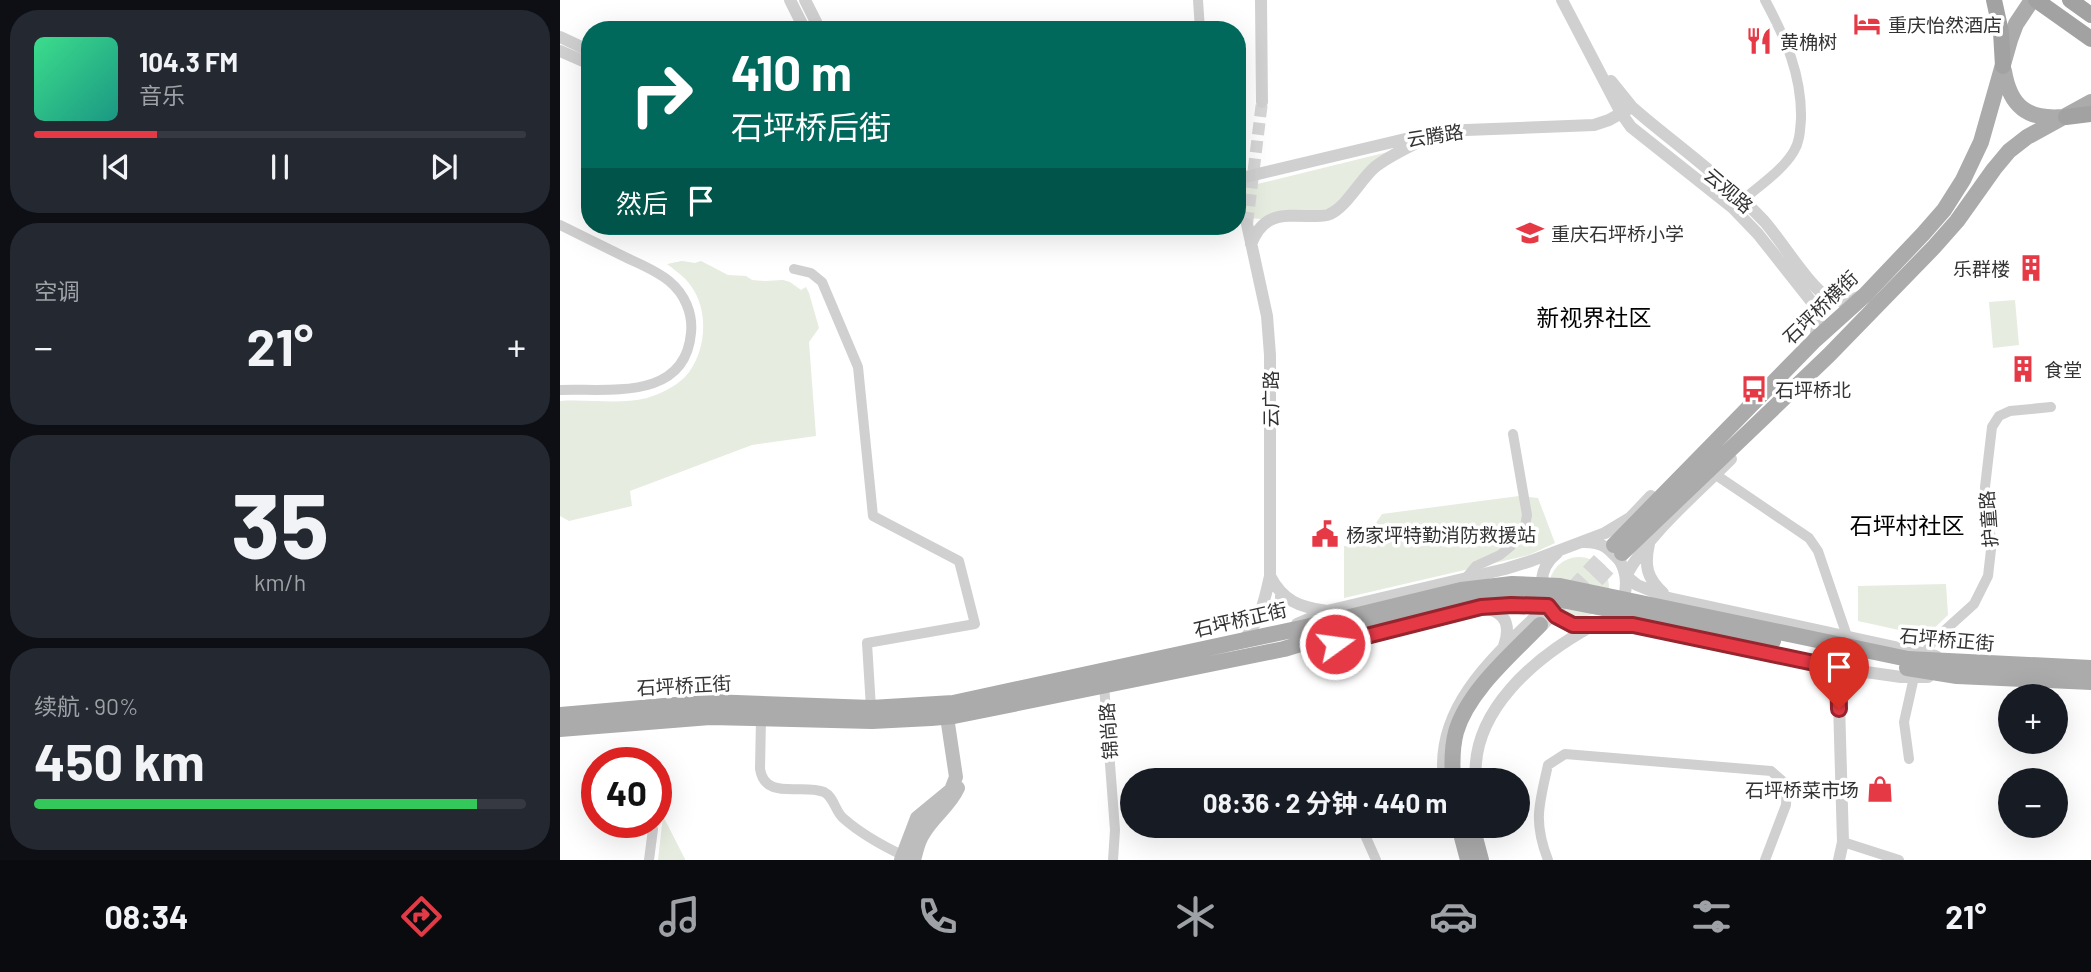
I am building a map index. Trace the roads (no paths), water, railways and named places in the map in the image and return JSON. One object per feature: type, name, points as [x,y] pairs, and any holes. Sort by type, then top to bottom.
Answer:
[{"type":"highway","points":[[1994,0],[2001,32],[2003,66]]},
{"type":"highway","points":[[2034,0],[2091,39]]},
{"type":"highway","points":[[2070,0],[2091,15]]},
{"type":"highway","points":[[2066,117],[2091,114]]},
{"type":"main road","name":"石坪桥横街","points":[[1745,424],[1815,340],[1865,295],[1944,210],[1963,180],[1981,142],[2016,23],[2034,0]]},
{"type":"main road","points":[[2003,66],[2007,87],[2016,103],[2029,114],[2047,118],[2066,117]]},
{"type":"main road","name":"石坪桥横街","points":[[1618,549],[1745,424],[1829,355],[1934,247],[2009,152],[2027,138],[2091,102]]},
{"type":"main road","name":"石坪桥正街","points":[[560,715],[710,702],[871,708],[953,703],[1281,631],[1480,600],[1551,598],[1614,608],[1910,668],[2091,668]]},
{"type":"main road","name":"石坪桥正街","points":[[560,729],[696,718],[873,721],[951,716],[1284,649],[1329,622]]},
{"type":"main road","points":[[1452,768],[1456,732],[1469,704],[1488,681],[1543,629],[1476,710],[1465,734],[1462,768]]},
{"type":"main road","name":"石坪桥正街","points":[[1957,669],[2091,682]]},
{"type":"main road","points":[[906,858],[918,818],[951,790],[956,777],[951,716]]},
{"type":"street","points":[[790,0],[800,21]]},
{"type":"street","points":[[806,0],[816,21]]},
{"type":"street","points":[[1198,0],[1199,21]]},
{"type":"street","points":[[1261,0],[1262,102]]},
{"type":"street","name":"云观路","points":[[1562,0],[1595,62],[1627,110],[1743,200],[1828,298]]},
{"type":"street","points":[[1743,200],[1783,164],[1795,150],[1800,134],[1798,83],[1790,52],[1765,0]]},
{"type":"street","points":[[560,37],[581,47]]},
{"type":"street","points":[[560,51],[581,60]]},
{"type":"street","name":"云观路","points":[[1627,110],[1631,127],[1733,208],[1758,234],[1815,306]]},
{"type":"street","name":"云腾路","points":[[1246,177],[1439,131],[1594,125],[1627,110]]},
{"type":"street","points":[[1251,244],[1256,231],[1276,217],[1330,214],[1338,209],[1374,168],[1439,131]]},
{"type":"street","points":[[560,225],[669,280],[688,306],[692,327],[684,356],[672,372],[655,383],[622,390],[560,390]]},
{"type":"street","name":"云广路","points":[[1247,225],[1267,316],[1270,355],[1270,576],[1265,604]]},
{"type":"street","points":[[794,269],[811,273],[822,282],[858,367],[873,516],[959,561],[975,624],[867,643],[871,708]]},
{"type":"street","points":[[1815,340],[1818,320],[1815,306],[1824,305],[1828,298],[1838,302],[1865,295]]},
{"type":"street","name":"护童路","points":[[1925,653],[1933,641],[1974,604],[1988,576],[1992,541],[1986,517],[1985,487],[1992,427],[1999,416],[2010,411],[2051,407]]},
{"type":"street","points":[[1626,576],[1650,541],[1733,457],[1745,424]]},
{"type":"street","points":[[1281,595],[1329,622],[1560,550],[1605,533],[1629,518],[1709,439],[1745,424]]},
{"type":"street","points":[[1466,578],[1476,566],[1500,555],[1511,546],[1525,526],[1527,515],[1513,434]]},
{"type":"street","points":[[1716,475],[1809,538],[1818,551],[1847,636]]},
{"type":"street","points":[[1650,541],[1646,559],[1647,571],[1653,583],[1669,598]]},
{"type":"street","points":[[1477,768],[1478,743],[1493,710],[1544,657],[1565,641],[1609,618],[1617,611],[1626,595],[1626,576],[1619,560],[1605,546],[1577,543]]},
{"type":"street","points":[[1560,550],[1552,556],[1543,573],[1543,591],[1548,606],[1556,616],[1573,625],[1633,625],[1838,668],[1901,677],[1910,668]]},
{"type":"street","points":[[1244,640],[1254,628],[1265,604],[1274,608],[1281,601],[1281,595],[1270,576]]},
{"type":"street","points":[[1626,576],[1637,585],[1669,598],[1925,653],[1957,669]]},
{"type":"street","points":[[1284,649],[1335,644],[1481,607],[1548,606]]},
{"type":"street","points":[[1443,768],[1445,746],[1454,714],[1471,685],[1503,647],[1548,606]]},
{"type":"street","points":[[1481,607],[1498,611],[1504,618],[1508,633],[1503,647]]},
{"type":"street","points":[[1838,668],[1843,842],[1839,860]]},
{"type":"street","points":[[1909,759],[1904,722],[1910,668]]},
{"type":"street","name":"锦尚路","points":[[1104,685],[1115,830],[1113,860]]},
{"type":"street","points":[[761,718],[760,769],[761,778],[766,784],[773,788],[814,790],[827,794],[844,819],[880,845],[906,858]]},
{"type":"street","points":[[1548,860],[1540,839],[1538,810],[1548,765],[1565,754],[1771,771],[1787,785],[1786,805],[1765,860]]},
{"type":"street","points":[[649,860],[652,838]]},
{"type":"street","points":[[1367,838],[1376,860]]},
{"type":"street","points":[[1843,842],[1899,860]]},
{"type":"tunnel","points":[[1247,224],[1262,102]]},
{"type":"tunnel","points":[[1540,625],[1614,545]]},
{"type":"tunnel","points":[[1580,597],[1622,553]]},
{"type":"place","name":"重庆怡然酒店","points":[[1867,24]]},
{"type":"place","name":"黄桷树","points":[[1759,41]]},
{"type":"place","name":"重庆石坪桥小学","points":[[1530,233]]},
{"type":"place","name":"乐群楼","points":[[2031,268]]},
{"type":"place","name":"食堂","points":[[2023,369]]},
{"type":"place","name":"石坪桥北","points":[[1754,389]]},
{"type":"place","name":"杨家坪特勤消防救援站","points":[[1325,534]]},
{"type":"place","name":"石坪桥菜市场","points":[[1880,789]]},
{"type":"district","name":"新视界社区","points":[[1594,317]]},
{"type":"district","name":"石坪村社区","points":[[1907,525]]}]
